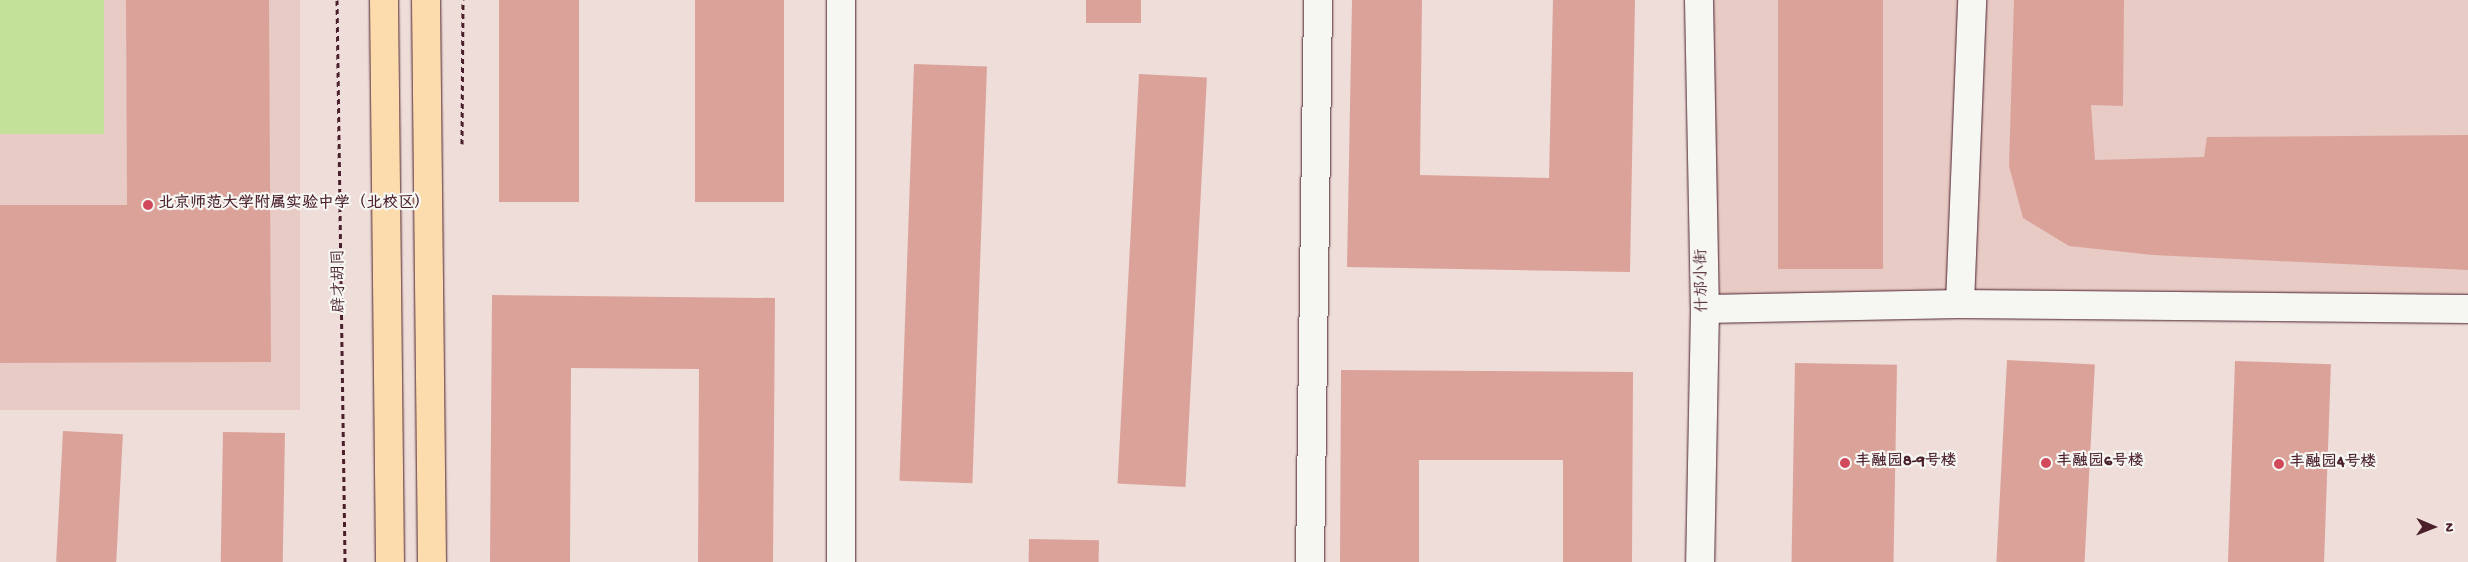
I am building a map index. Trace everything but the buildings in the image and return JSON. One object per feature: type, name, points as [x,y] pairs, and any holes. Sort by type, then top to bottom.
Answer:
[{"type":"main road","points":[[384,0],[390,562]]},
{"type":"main road","points":[[426,0],[432,562]]},
{"type":"street","points":[[841,0],[841,562]]},
{"type":"street","points":[[1310,562],[1318,0]]},
{"type":"street","name":"什邡小街","points":[[1699,0],[1705,309],[1700,562]]},
{"type":"street","points":[[1960,304],[1972,0]]},
{"type":"street","points":[[1705,309],[1960,304],[2468,309]]},
{"type":"path","name":"辟才胡同","points":[[337,0],[345,562]]},
{"type":"shaded area","name":"北京师范大学附属实验中学（北校区）","points":[[0,0],[300,0],[300,410],[0,410]]},
{"type":"shaded area","points":[[1699,0],[2468,0],[2468,309],[1699,309]]},
{"type":"green space","points":[[0,0],[104,0],[104,134],[0,134]]},
{"type":"place","name":"北京师范大学附属实验中学（北校区）","points":[[148,205]]},
{"type":"place","name":"丰融园8-9号楼","points":[[1845,463]]},
{"type":"place","name":"丰融园6号楼","points":[[2046,463]]},
{"type":"place","name":"丰融园4号楼","points":[[2279,464]]}]
